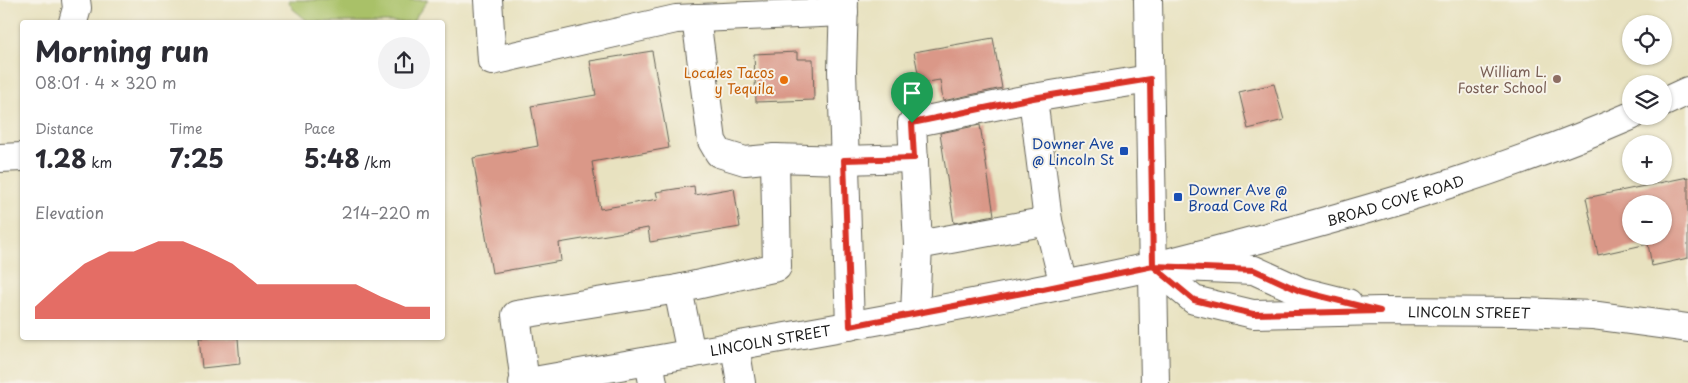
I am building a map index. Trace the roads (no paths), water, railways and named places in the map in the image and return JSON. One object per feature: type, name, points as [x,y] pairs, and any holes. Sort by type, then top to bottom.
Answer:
[{"type":"main road","points":[[74,20],[77,8],[76,0]]},
{"type":"main road","points":[[488,0],[492,61],[682,12],[844,6],[842,71],[850,326]]},
{"type":"main road","points":[[1148,0],[1155,383]]},
{"type":"main road","points":[[682,12],[712,141],[719,153],[745,160],[775,158],[844,160],[914,158]]},
{"type":"main road","points":[[915,314],[918,245],[912,123],[1033,98],[1150,79]]},
{"type":"main road","points":[[1672,98],[1688,91]]},
{"type":"main road","points":[[1033,98],[1048,220],[1064,285]]},
{"type":"main road","name":"BROAD COVE ROAD","points":[[1153,266],[1356,213],[1474,177],[1622,120]]},
{"type":"main road","points":[[0,158],[20,157]]},
{"type":"main road","points":[[524,383],[516,315],[678,289],[777,267],[775,158]]},
{"type":"main road","points":[[918,245],[1048,220]]},
{"type":"main road","points":[[1153,266],[1254,270],[1300,291],[1380,311]]},
{"type":"main road","name":"LINCOLN STREET","points":[[524,383],[651,372],[691,354],[915,314],[1153,266],[1194,300],[1253,314],[1380,311],[1523,312],[1592,315],[1688,328]]},
{"type":"main road","points":[[678,289],[691,354]]},
{"type":"main road","points":[[735,346],[741,383]]},
{"type":"place","name":"William L. Foster School","points":[[1557,79]]},
{"type":"place","name":"Locales Tacos y Tequila","points":[[784,80]]},
{"type":"place","name":"Downer Ave @ Lincoln St","points":[[1124,151]]},
{"type":"place","name":"Downer Ave @ Broad Cove Rd","points":[[1178,197]]}]
